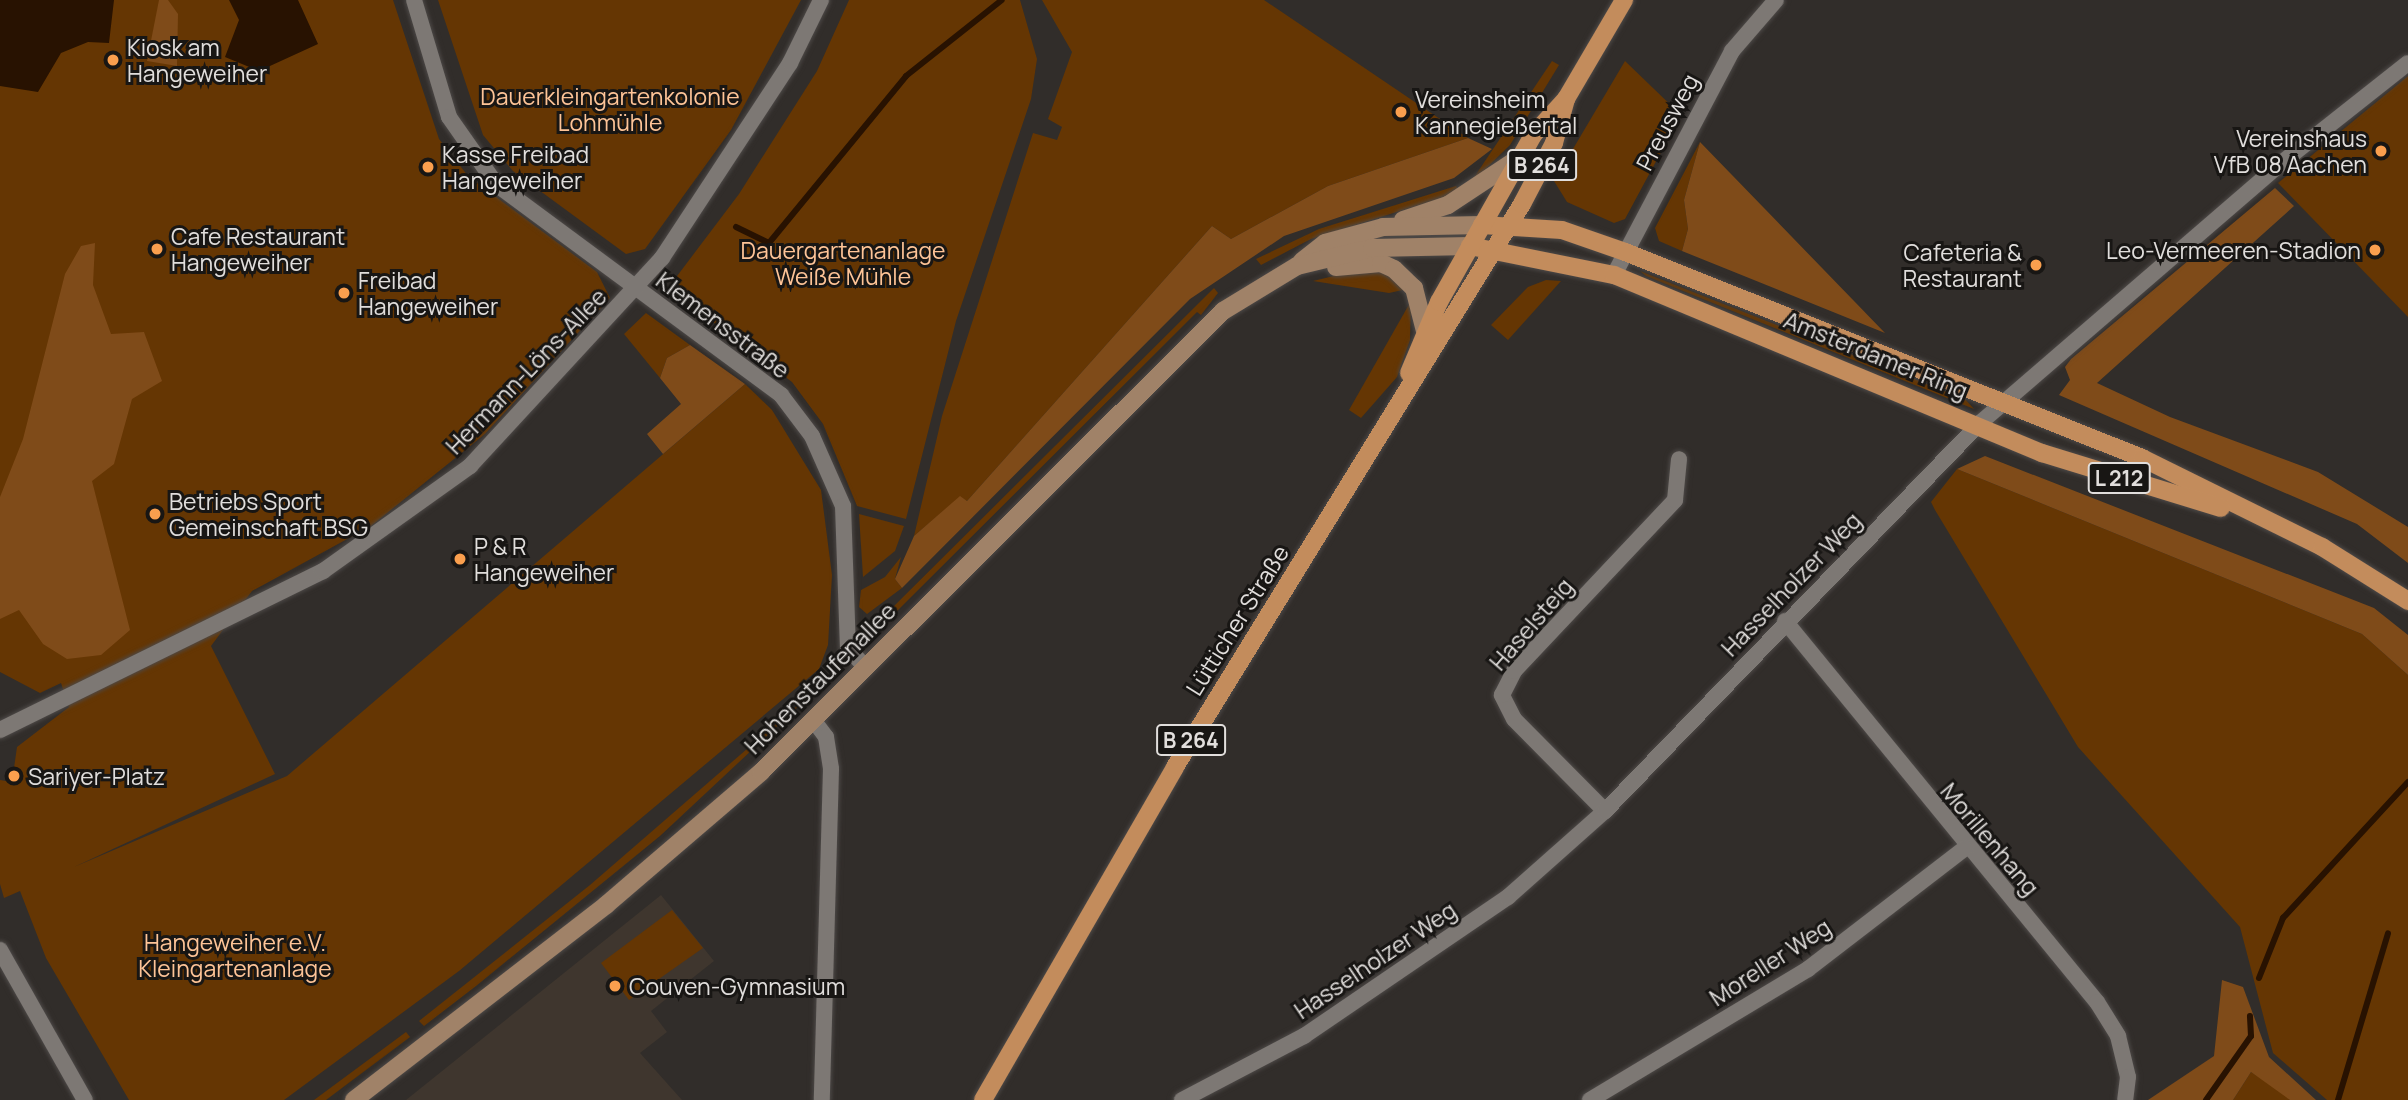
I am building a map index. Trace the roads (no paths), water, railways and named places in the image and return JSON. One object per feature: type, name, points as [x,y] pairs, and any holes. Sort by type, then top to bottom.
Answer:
[{"type":"main road","name":"Lütticher Straße","points":[[985,1099],[1406,383],[1425,331],[1522,156],[1566,99],[1624,0]]},
{"type":"main road","name":"Lütticher Straße","points":[[1406,383],[1433,352],[1508,226],[1554,143],[1566,99]]},
{"type":"main road","points":[[1382,227],[1448,205],[1522,156]]},
{"type":"main road","name":"Amsterdamer Ring","points":[[1482,225],[1562,230],[1625,252],[2142,458],[2262,520],[2322,547],[2408,601]]},
{"type":"main road","name":"Hohenstaufenallee","points":[[354,1100],[606,905],[814,721],[1223,311],[1301,265],[1325,243],[1382,227],[1482,225]]},
{"type":"main road","name":"Amsterdamer Ring","points":[[1470,246],[1614,275],[1980,423],[2042,453],[2262,520]]},
{"type":"main road","name":"Hohenstaufenallee","points":[[1301,265],[1372,248],[1470,246]]},
{"type":"main road","points":[[1301,265],[1394,269],[1414,288],[1425,331]]},
{"type":"street","name":"Klemensstraße","points":[[414,0],[449,117],[473,158],[528,212],[780,395],[812,436],[843,506],[848,648],[866,668]]},
{"type":"street","name":"Hermann-Löns-Allee","points":[[0,730],[323,572],[470,466],[636,288],[740,142],[821,0]]},
{"type":"street","name":"Preusweg","points":[[1614,275],[1732,51],[1776,0]]},
{"type":"street","name":"Hasselholzer Weg","points":[[1182,1100],[1304,1036],[1508,897],[1605,811],[1785,621],[1980,423],[2275,168],[2408,63]]},
{"type":"street","name":"Haselsteig","points":[[1605,811],[1514,719],[1502,695],[1514,671],[1675,500],[1679,459]]},
{"type":"street","name":"Morillenhang","points":[[1785,621],[1965,848],[2097,1002],[2118,1037],[2128,1077],[2125,1100]]},
{"type":"street","points":[[814,721],[826,737],[831,768],[822,1100]]},
{"type":"street","name":"Moreller Weg","points":[[1590,1100],[1808,969],[1965,848]]},
{"type":"street","points":[[0,950],[85,1100]]},
{"type":"waterway","points":[[736,227],[769,243],[906,76],[1002,0]]},
{"type":"waterway","points":[[2259,978],[2283,918],[2408,782]]},
{"type":"waterway","points":[[2338,1100],[2388,933]]},
{"type":"waterway","points":[[2206,1100],[2251,1036],[2250,1016]]},
{"type":"place","name":"Kiosk am Hangeweiher","points":[[113,60]]},
{"type":"place","name":"Vereinsheim Kannegießertal","points":[[1401,112]]},
{"type":"place","name":"Vereinshaus VfB 08 Aachen","points":[[2381,151]]},
{"type":"place","name":"Kasse Freibad Hangeweiher","points":[[428,167]]},
{"type":"place","name":"Cafe Restaurant Hangeweiher","points":[[157,249]]},
{"type":"place","name":"Leo-Vermeeren-Stadion","points":[[2375,250]]},
{"type":"place","name":"Cafeteria & Restaurant","points":[[2036,265]]},
{"type":"place","name":"Freibad Hangeweiher","points":[[344,293]]},
{"type":"place","name":"Betriebs Sport Gemeinschaft BSG","points":[[155,514]]},
{"type":"place","name":"P & R Hangeweiher","points":[[460,559]]},
{"type":"place","name":"Sariyer-Platz","points":[[14,776]]},
{"type":"place","name":"Couven-Gymnasium","points":[[615,986]]},
{"type":"park label","name":"Dauerkleingartenkolonie Lohmühle","points":[[610,109]]},
{"type":"park label","name":"Dauergartenanlage Weiße Mühle","points":[[843,263]]},
{"type":"park label","name":"Hangeweiher e.V. Kleingartenanlage","points":[[235,955]]}]
